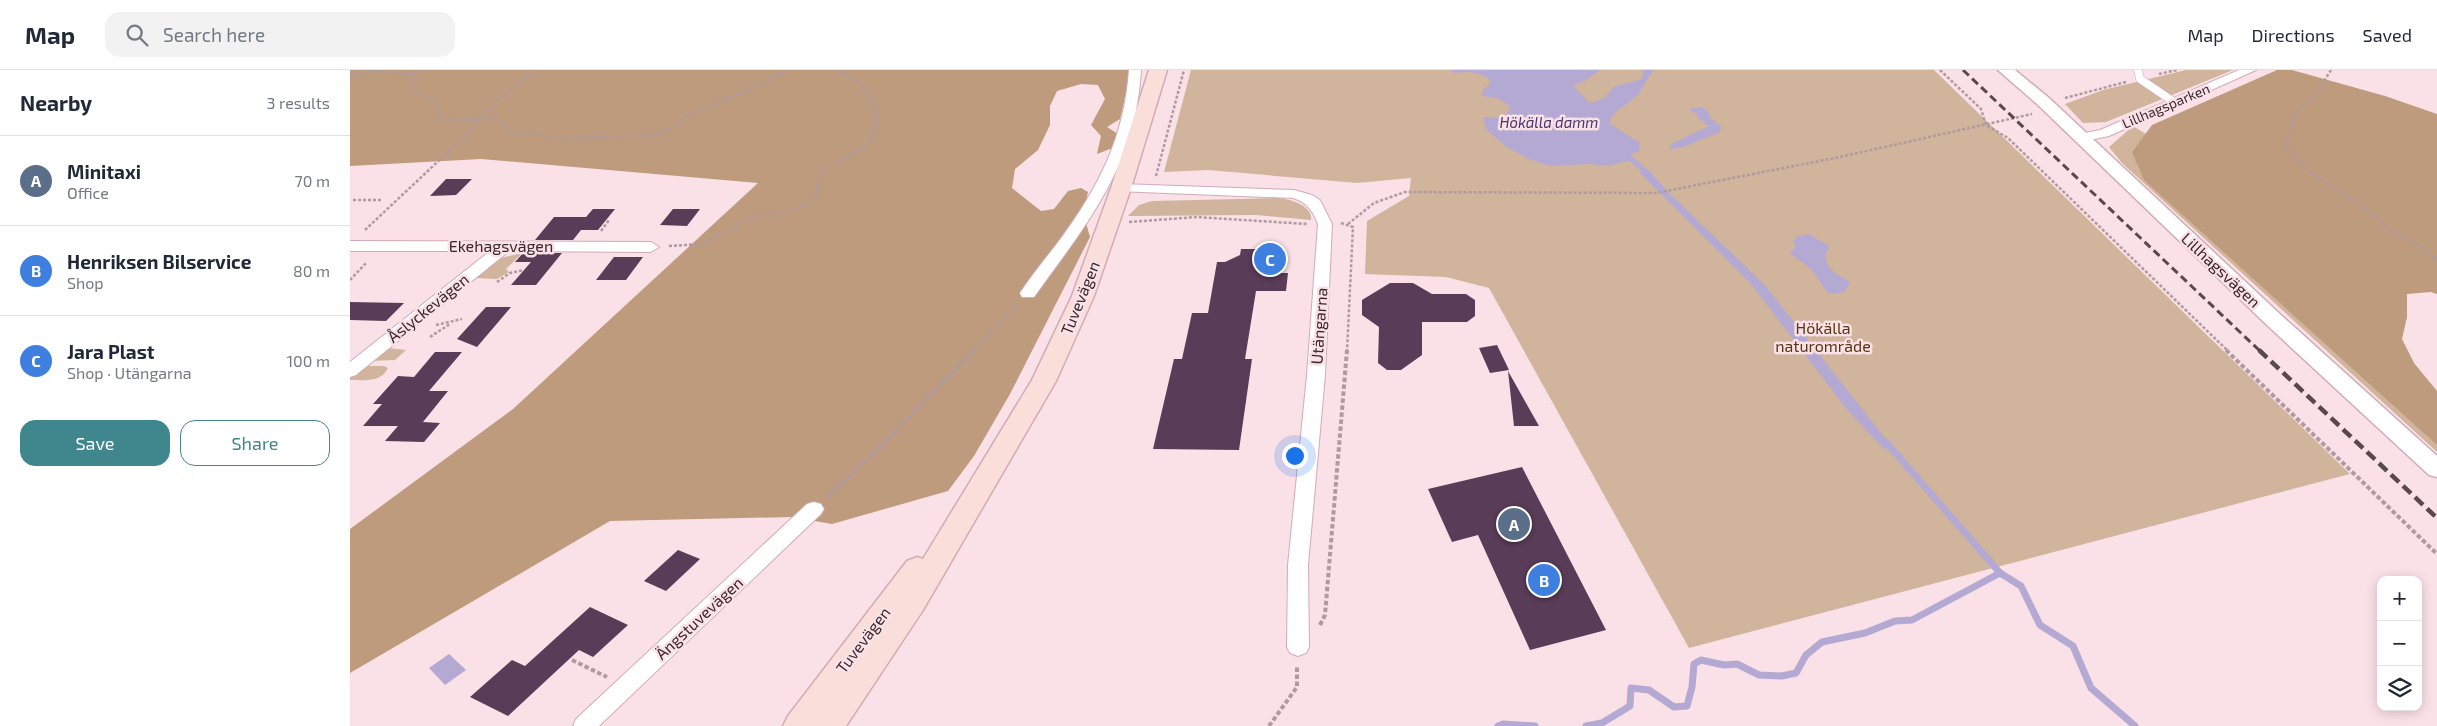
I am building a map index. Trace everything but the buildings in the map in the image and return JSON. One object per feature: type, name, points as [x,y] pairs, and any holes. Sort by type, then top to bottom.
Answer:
[{"type":"main road","name":"Tuvevägen","points":[[828,726],[913,601],[966,509],[1014,434],[1044,381],[1082,296],[1121,188],[1158,70]]},
{"type":"main road","name":"Tuvevägen","points":[[799,726],[897,593],[966,509]]},
{"type":"street","points":[[1028,293],[1089,211],[1104,184],[1123,140],[1130,117],[1135,94],[1136,70]]},
{"type":"street","name":"Lillhagsvägen","points":[[2006,70],[2043,101],[2080,138],[2437,469]]},
{"type":"street","name":"Lillhagsparken","points":[[2080,138],[2104,133],[2250,70]]},
{"type":"street","name":"Utängarna","points":[[1121,188],[1294,194],[1315,201],[1326,224],[1316,375],[1298,565],[1298,647]]},
{"type":"street","name":"Ekehagsvägen","points":[[350,246],[652,246]]},
{"type":"street","name":"Åslyckevägen","points":[[350,371],[506,246]]},
{"type":"street","name":"Ängstuvevägen","points":[[584,726],[814,509]]},
{"type":"lane","points":[[2138,70],[2140,79],[2174,102]]},
{"type":"path","points":[[350,76],[372,71],[413,74],[424,70]]},
{"type":"path","points":[[364,231],[513,87],[535,70]]},
{"type":"path","points":[[413,74],[411,88],[436,102],[439,118],[449,120],[496,117],[504,122],[509,131],[520,134],[536,132],[552,139],[652,135],[674,127],[686,116],[752,88],[787,70]]},
{"type":"path","points":[[652,246],[702,244],[755,215],[779,214],[807,204],[816,196],[819,173],[867,146],[878,119],[876,104],[868,92],[843,72],[835,70]]},
{"type":"path","points":[[1153,190],[1167,127],[1184,70]]},
{"type":"path","points":[[1940,70],[1981,110],[1985,116],[1986,125],[2015,145],[2437,554]]},
{"type":"path","points":[[1348,224],[1365,208],[1382,198],[1405,192],[1656,193],[1675,190],[1986,125],[2002,119],[2039,113],[2028,102],[2056,100],[2177,70]]},
{"type":"path","points":[[2331,70],[2323,88],[2313,101],[2296,110],[2286,146],[2310,172],[2371,213],[2388,228],[2422,246],[2437,260]]},
{"type":"path","points":[[353,200],[380,200]]},
{"type":"path","points":[[497,282],[510,273],[524,270]]},
{"type":"path","points":[[814,509],[880,447],[1028,293]]},
{"type":"path","points":[[430,337],[451,324]]},
{"type":"path","points":[[572,660],[626,686]]},
{"type":"green space","name":"Hökälla naturområde","points":[[1191,70],[1934,70],[2350,474],[1689,648],[1489,288],[1446,277],[1365,274],[1367,221],[1409,196],[1411,178],[1357,183],[1208,170],[1164,172]]},
{"type":"green space","points":[[2186,70],[2233,70],[2106,122],[2083,123],[2065,104],[2103,90]]},
{"type":"green space","points":[[2133,126],[2146,134],[2132,152],[2437,445],[2437,452],[2122,163],[2109,147]]},
{"type":"green space","points":[[1278,198],[1294,201],[1304,207],[1311,215],[1311,220],[1256,215],[1128,216],[1139,205],[1152,201]]},
{"type":"green space","points":[[522,253],[506,269],[509,272],[497,279],[474,278],[501,258]]},
{"type":"green space","points":[[387,348],[406,350],[395,360],[371,361]]},
{"type":"green space","points":[[364,366],[384,366],[388,368],[385,373],[376,378],[350,380],[350,377]]},
{"type":"shaded area","points":[[350,70],[1128,70],[1128,84],[1120,119],[1107,127],[1118,134],[1115,147],[1097,154],[1101,136],[1091,125],[1105,99],[1098,85],[1081,84],[1057,91],[1050,106],[1050,125],[1038,150],[1015,169],[1012,188],[1041,211],[1054,209],[1068,191],[1081,188],[1088,192],[1083,213],[1090,237],[1010,394],[974,456],[948,491],[832,524],[792,517],[610,521],[350,673],[350,529],[513,409],[758,183],[481,159],[350,166]]},
{"type":"shaded area","points":[[2277,70],[2292,70],[2385,96],[2437,114],[2437,294],[2431,292],[2407,294],[2407,317],[2402,339],[2414,363],[2437,391],[2437,445],[2144,180],[2132,152],[2152,125]]},
{"type":"water","name":"Hökälla damm","points":[[1452,70],[1600,70],[1583,82],[1573,85],[1588,102],[1592,103],[1606,97],[1613,87],[1642,79],[1643,70],[1654,70],[1639,93],[1618,110],[1609,123],[1640,143],[1639,151],[1630,155],[1633,160],[1607,166],[1590,164],[1549,166],[1529,159],[1505,146],[1486,129],[1483,117],[1502,118],[1510,110],[1508,105],[1497,98],[1482,96],[1483,90],[1491,83],[1488,79],[1474,73],[1452,73]]},
{"type":"water","points":[[1701,107],[1707,110],[1711,119],[1721,126],[1720,132],[1681,148],[1670,149],[1671,144],[1709,126],[1699,119],[1697,114],[1690,111],[1692,108]]},
{"type":"water","points":[[1639,172],[1650,172],[1669,193],[1764,284],[1892,447],[1884,449],[1848,411],[1751,284]]},
{"type":"water","points":[[1808,234],[1828,245],[1829,250],[1825,252],[1830,269],[1850,283],[1844,292],[1834,294],[1827,292],[1812,270],[1790,253],[1796,246],[1793,242],[1796,237]]},
{"type":"water","points":[[449,654],[466,670],[445,685],[429,668]]},
{"type":"waterway","points":[[1628,156],[1652,177]]},
{"type":"waterway","points":[[1885,441],[2000,573]]},
{"type":"waterway","points":[[1586,726],[1602,723],[1630,706],[1631,688],[1649,690],[1674,707],[1687,706],[1692,687],[1694,664],[1701,660],[1724,665],[1737,664],[1759,675],[1782,676],[1796,673],[1806,655],[1822,642],[1865,633],[1895,621],[1912,620],[2000,573]]},
{"type":"waterway","points":[[2000,573],[2021,586],[2040,625],[2073,646],[2091,688],[2135,726]]},
{"type":"waterway","points":[[1498,726],[1503,724],[1535,726]]},
{"type":"railway","points":[[1963,70],[2260,351]]},
{"type":"railway","points":[[2259,350],[2437,518]]},
{"type":"place","name":"Jara Plast","points":[[1270,259]]},
{"type":"place","name":"Minitaxi","points":[[1514,524]]},
{"type":"place","name":"Henriksen Bilservice","points":[[1544,580]]}]
